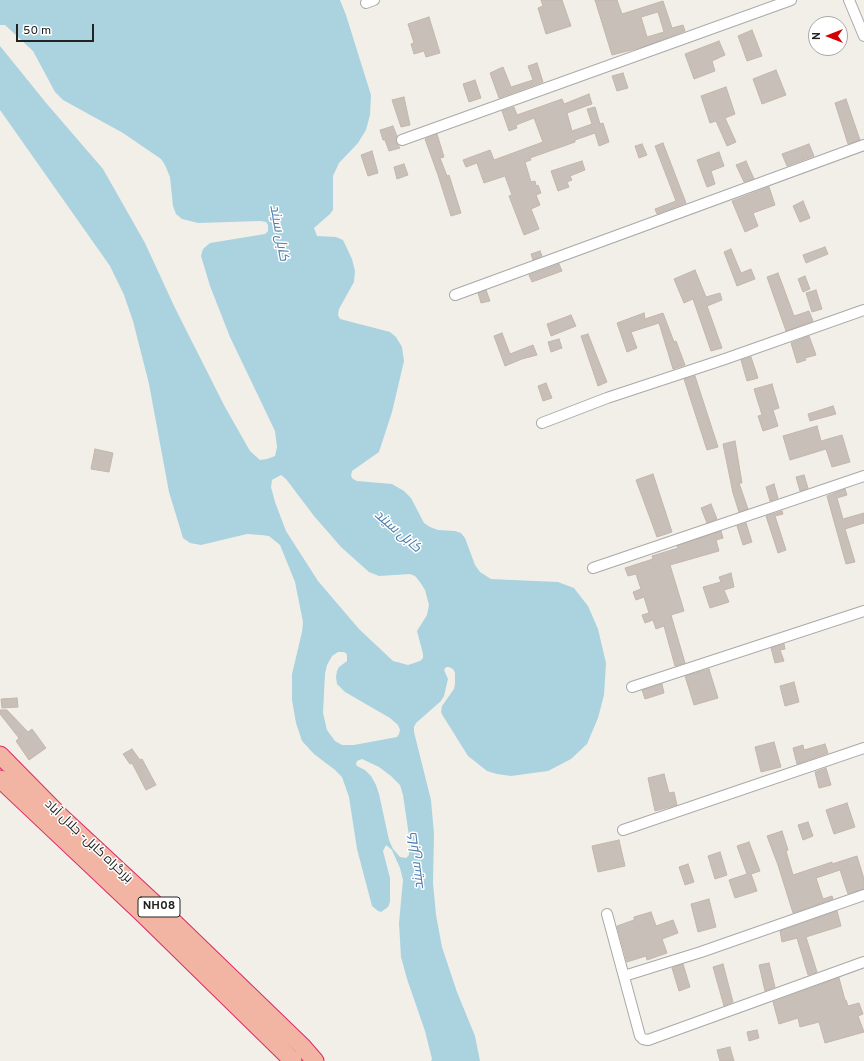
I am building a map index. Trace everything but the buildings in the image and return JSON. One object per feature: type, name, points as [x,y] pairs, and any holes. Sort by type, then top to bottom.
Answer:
[{"type":"highway","name":"بزرگراه کابل- جلال آباد","points":[[0,755],[60,816],[158,906],[295,1055]]},
{"type":"highway","name":"بزرگراه کابل- جلال آباد","points":[[0,779],[295,1055],[315,1061]]},
{"type":"street","points":[[402,140],[791,0]]},
{"type":"street","points":[[849,0],[864,36]]},
{"type":"street","points":[[455,295],[864,145]]},
{"type":"street","points":[[542,423],[629,390],[725,359],[864,310]]},
{"type":"street","points":[[593,568],[864,476]]},
{"type":"street","points":[[632,687],[864,611]]},
{"type":"street","points":[[623,830],[864,748]]},
{"type":"street","points":[[624,976],[701,952],[864,895]]},
{"type":"street","points":[[607,914],[640,1036],[643,1039],[648,1040],[864,962]]},
{"type":"water","name":"کابل سيند","points":[[0,0],[340,0],[371,95],[370,115],[366,130],[358,143],[339,163],[333,176],[333,210],[314,228],[317,236],[336,237],[343,240],[352,259],[355,271],[354,282],[339,309],[338,315],[340,319],[390,332],[396,337],[402,347],[404,361],[392,412],[379,452],[352,471],[351,476],[357,481],[392,484],[404,491],[411,498],[424,523],[438,530],[455,531],[461,533],[465,538],[475,565],[480,572],[491,579],[558,582],[574,588],[588,606],[598,629],[606,663],[604,695],[598,718],[587,744],[571,759],[548,771],[511,776],[497,774],[487,771],[468,756],[441,712],[442,706],[454,689],[455,684],[455,673],[453,669],[449,667],[446,667],[444,670],[448,679],[444,696],[441,701],[416,723],[414,727],[431,800],[434,834],[433,883],[436,915],[442,947],[457,992],[475,1036],[480,1061],[431,1061],[432,1059],[425,1031],[401,957],[399,923],[403,880],[400,868],[392,850],[386,845],[383,851],[390,878],[390,902],[388,907],[381,912],[378,911],[372,906],[357,849],[349,797],[342,777],[314,754],[302,741],[296,723],[292,700],[292,674],[303,622],[295,582],[280,545],[269,536],[261,535],[247,534],[201,545],[190,543],[183,538],[169,492],[149,384],[133,321],[124,295],[110,266],[0,110],[0,46],[47,104],[103,169],[145,243],[175,308],[225,407],[250,451],[260,460],[275,456],[277,447],[275,431],[230,337],[210,286],[201,256],[203,249],[210,243],[265,234],[268,231],[268,225],[266,222],[260,221],[198,223],[182,219],[176,214],[173,206],[170,177],[161,159],[123,133],[63,100],[55,92],[33,51],[5,25],[0,25]],"holes":[[[281,475],[286,479],[314,516],[341,547],[369,572],[379,576],[410,574],[415,576],[420,582],[425,590],[429,605],[427,615],[417,631],[423,654],[423,658],[420,661],[408,665],[393,661],[359,629],[318,581],[286,531],[275,502],[271,487],[272,480]],[[338,652],[346,653],[347,656],[347,661],[339,667],[337,671],[337,684],[345,692],[390,718],[398,725],[400,730],[397,737],[354,745],[342,745],[335,741],[327,730],[323,713],[325,674],[327,665],[332,656]],[[362,759],[379,767],[400,785],[403,795],[409,836],[409,855],[406,858],[400,857],[393,849],[389,840],[376,785],[371,776],[365,770],[357,766],[357,761]]]}]
